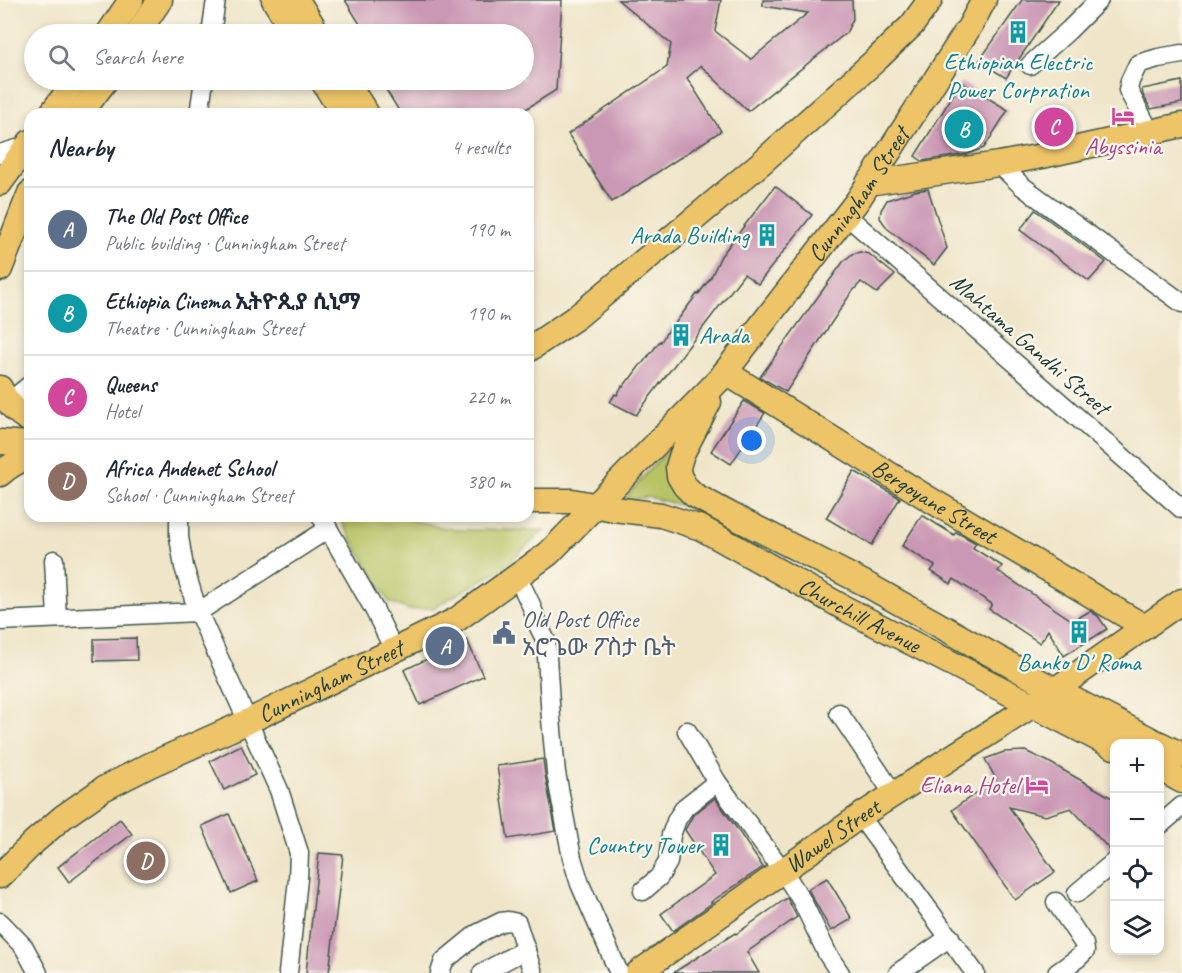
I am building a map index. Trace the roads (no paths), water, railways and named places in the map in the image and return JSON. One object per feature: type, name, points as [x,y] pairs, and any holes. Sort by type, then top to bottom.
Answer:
[{"type":"main road","points":[[115,24],[131,0]]},
{"type":"main road","points":[[144,24],[160,0]]},
{"type":"main road","points":[[274,0],[289,24]]},
{"type":"main road","points":[[297,0],[312,24]]},
{"type":"main road","points":[[534,346],[578,316],[761,163],[878,58],[912,25],[930,0]]},
{"type":"main road","name":"Cunningham Street","points":[[0,876],[63,817],[103,789],[456,620],[548,554],[722,376],[846,215],[970,26],[984,0]]},
{"type":"main road","points":[[55,108],[69,90]]},
{"type":"main road","points":[[84,108],[98,90]]},
{"type":"main road","points":[[328,90],[339,108]]},
{"type":"main road","points":[[351,90],[363,108]]},
{"type":"main road","points":[[868,183],[999,164],[1182,125]]},
{"type":"main road","points":[[0,183],[24,151]]},
{"type":"main road","points":[[0,269],[24,208]]},
{"type":"main road","name":"Cunningham Street","points":[[682,454],[722,376]]},
{"type":"main road","name":"Bergoyane Street","points":[[722,376],[1145,627]]},
{"type":"main road","points":[[2,419],[24,418]]},
{"type":"main road","points":[[2,419],[24,424]]},
{"type":"main road","points":[[2,419],[24,439]]},
{"type":"main road","name":"Churchill Avenue","points":[[682,454],[678,467],[679,476],[685,486],[700,498],[864,583],[1055,690],[1149,739]]},
{"type":"main road","points":[[0,474],[24,460]]},
{"type":"main road","name":"Churchill Avenue","points":[[534,501],[572,501],[661,515],[700,528],[848,610],[1110,745]]},
{"type":"main road","name":"Wawel Street","points":[[634,973],[893,793],[1033,705],[1182,601]]},
{"type":"main road","name":"Churchill Avenue","points":[[1164,746],[1182,755]]},
{"type":"main road","points":[[1164,772],[1182,781]]},
{"type":"street","points":[[212,24],[216,0]]},
{"type":"street","points":[[1030,65],[1099,0]]},
{"type":"street","points":[[1150,132],[1128,90],[1132,74],[1138,64],[1182,54]]},
{"type":"street","points":[[200,108],[203,90]]},
{"type":"street","points":[[0,154],[24,146]]},
{"type":"street","points":[[999,164],[1022,186],[1182,303]]},
{"type":"street","name":"Mahtama Gandhi Street","points":[[846,215],[1182,510]]},
{"type":"street","points":[[551,335],[595,318]]},
{"type":"street","points":[[2,419],[24,392]]},
{"type":"street","points":[[178,522],[184,567],[198,612],[279,790],[299,854],[288,973]]},
{"type":"street","points":[[0,621],[198,612],[325,523],[375,610],[394,650]]},
{"type":"street","points":[[54,560],[57,618]]},
{"type":"street","points":[[517,576],[546,641],[556,773],[579,884],[634,973]]},
{"type":"street","points":[[839,713],[893,793]]},
{"type":"street","points":[[687,731],[717,782],[783,871],[802,901],[828,956],[840,973]]},
{"type":"street","points":[[643,891],[659,877],[668,862],[671,835],[685,807],[717,782]]},
{"type":"street","points":[[1164,822],[1182,806]]},
{"type":"street","points":[[860,816],[975,973]]},
{"type":"street","points":[[1077,893],[1110,865]]},
{"type":"street","points":[[1056,902],[1084,944],[1085,951],[1057,973]]},
{"type":"street","points":[[441,973],[444,961],[477,934],[508,921],[517,923],[533,973]]},
{"type":"street","points":[[0,922],[24,947],[38,973]]},
{"type":"street","points":[[898,973],[950,937]]},
{"type":"street","points":[[482,973],[526,949]]},
{"type":"place","name":"Ethiopian Electric Power Corpration","points":[[1018,32]]},
{"type":"place","name":"Abyssinia","points":[[1123,116]]},
{"type":"place","name":"Queens","points":[[1054,127]]},
{"type":"place","name":"Ethiopia Cinema ኢትዮጲያ ሲኒማ","points":[[964,129]]},
{"type":"place","name":"Arada Building","points":[[767,235]]},
{"type":"place","name":"Arada","points":[[681,335]]},
{"type":"place","name":"Banko D' Roma","points":[[1079,632]]},
{"type":"place","name":"Old Post Office አሮጌው ፖስታ ቤት","points":[[504,633]]},
{"type":"place","name":"The Old Post Office","points":[[445,646]]},
{"type":"place","name":"Eliana Hotel","points":[[1037,785]]},
{"type":"place","name":"Country Tower","points":[[721,845]]},
{"type":"place","name":"Africa Andenet School","points":[[146,861]]}]
